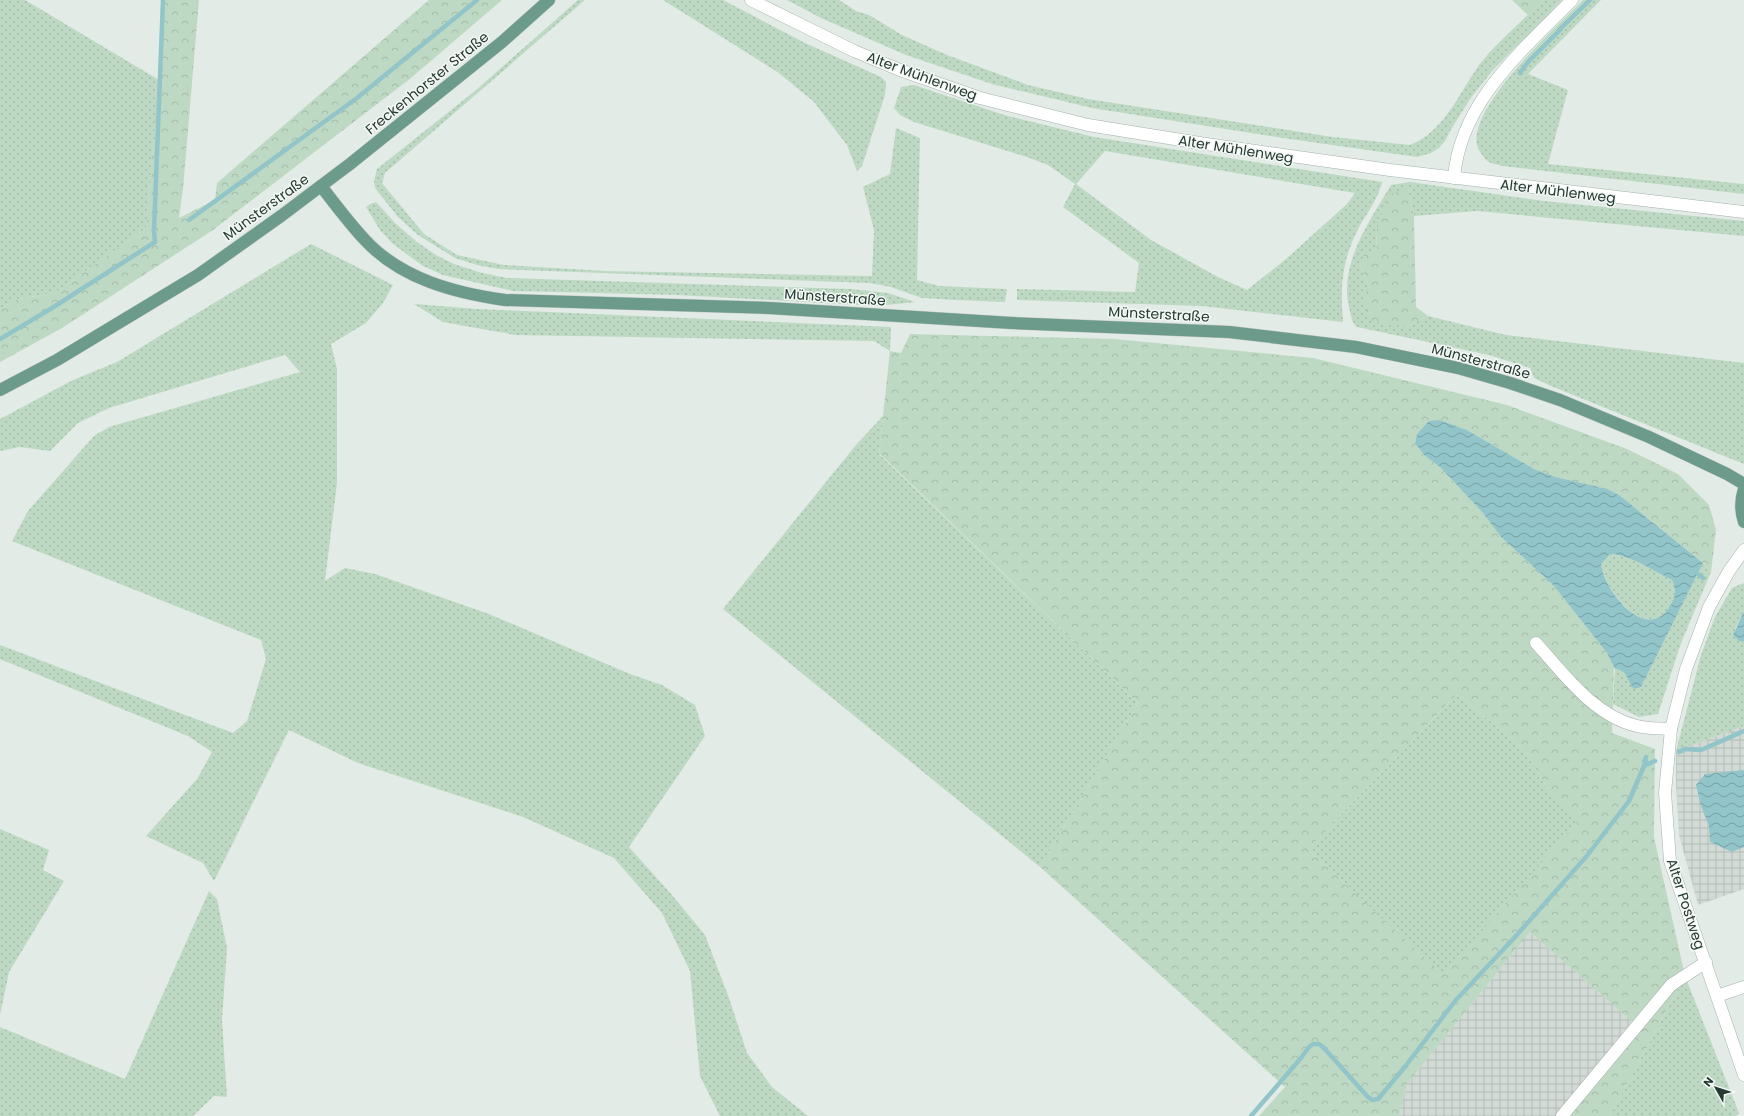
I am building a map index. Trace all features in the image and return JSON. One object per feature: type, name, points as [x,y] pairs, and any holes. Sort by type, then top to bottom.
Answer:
[{"type":"main road","name":"Freckenhorster Straße","points":[[321,186],[502,42],[549,0]]},
{"type":"main road","name":"Münsterstraße","points":[[0,390],[57,360],[198,275],[321,186],[343,215],[366,241],[390,262],[444,288],[474,296],[505,300],[769,308],[1012,323],[1229,332],[1356,347],[1458,368],[1560,400],[1649,437],[1727,474],[1744,484]]},
{"type":"main road","points":[[1744,489],[1741,498],[1741,512],[1744,522]]},
{"type":"street","name":"Alter Mühlenweg","points":[[750,0],[847,48],[900,70],[980,98],[1088,125],[1306,159],[1744,212]]},
{"type":"street","points":[[1454,178],[1455,168],[1465,132],[1476,109],[1489,88],[1504,70],[1572,0]]},
{"type":"street","name":"Alter Postweg","points":[[1744,550],[1729,571],[1709,607],[1686,669],[1671,729],[1666,793],[1670,861],[1744,1075]]},
{"type":"street","points":[[1536,643],[1586,698],[1612,716],[1637,726],[1671,729]]},
{"type":"street","name":"Alter Postweg","points":[[1562,1116],[1671,984],[1706,962]]},
{"type":"street","points":[[1717,996],[1744,987]]},
{"type":"shaded area","points":[[1744,726],[1744,889],[1698,905],[1679,835],[1676,785],[1676,751]]},
{"type":"shaded area","points":[[1530,932],[1638,1027],[1567,1116],[1399,1116],[1407,1084]]},
{"type":"green space","points":[[0,0],[25,0],[159,80],[146,228],[55,293],[18,299],[0,309]]},
{"type":"green space","points":[[165,0],[199,0],[183,189],[179,218],[215,200],[217,183],[429,0],[502,0],[411,78],[213,230],[62,328],[0,362],[0,309],[18,299],[55,293],[146,228]]},
{"type":"green space","points":[[578,0],[585,0],[385,173],[382,183],[424,234],[457,255],[504,265],[605,271],[872,276],[874,230],[863,187],[890,174],[896,128],[920,138],[917,280],[939,286],[1007,289],[1005,302],[922,298],[891,287],[869,283],[498,269],[477,265],[455,258],[418,235],[398,217],[375,188],[374,181],[377,169],[475,91]]},
{"type":"green space","points":[[663,0],[723,0],[805,43],[881,77],[886,82],[885,95],[862,166],[857,171],[847,145],[814,102],[779,73]]},
{"type":"green space","points":[[787,0],[839,0],[856,11],[869,15],[902,35],[947,55],[1028,85],[1088,99],[1333,137],[1410,145],[1435,129],[1454,105],[1470,78],[1488,54],[1543,0],[1562,0],[1492,71],[1470,99],[1445,141],[1439,148],[1431,153],[1417,157],[1092,108],[992,84],[906,55],[821,18]]},
{"type":"green space","points":[[1512,0],[1543,0],[1528,15]]},
{"type":"green space","points":[[1583,0],[1601,0],[1528,74],[1568,90],[1548,164],[1744,184],[1744,194],[1503,166],[1491,163],[1480,152],[1477,136],[1483,116],[1496,94],[1534,49]]},
{"type":"green space","points":[[914,85],[1004,115],[1094,137],[1382,182],[1378,195],[1358,229],[1348,252],[1342,285],[1343,322],[1202,306],[1017,300],[1017,289],[1135,292],[1139,263],[1063,207],[1075,184],[1048,165],[1027,157],[914,122],[900,115],[894,108],[901,87]],"holes":[[[1105,151],[1355,193],[1347,204],[1286,259],[1247,290],[1218,277],[1151,240],[1076,184]]]},
{"type":"green space","points":[[1410,182],[1544,201],[1744,221],[1744,236],[1477,211],[1414,216],[1408,189],[1377,229],[1376,252],[1360,265],[1370,289],[1406,327],[1428,316],[1506,335],[1744,363],[1744,464],[1551,386],[1534,378],[1530,368],[1489,355],[1357,327],[1351,318],[1347,294],[1351,261],[1365,229],[1391,185]]},
{"type":"green space","points":[[1408,189],[1414,216],[1416,307],[1428,316],[1406,327],[1368,320],[1364,293],[1370,289],[1360,265],[1365,251],[1376,251],[1377,229],[1388,195]]},
{"type":"green space","points":[[376,202],[396,224],[417,242],[436,255],[454,264],[482,273],[507,278],[851,289],[888,293],[915,302],[877,306],[679,295],[513,291],[443,275],[423,266],[393,244],[380,230],[366,207]]},
{"type":"green space","points":[[311,244],[393,285],[383,303],[366,323],[331,344],[337,369],[337,483],[325,581],[345,568],[375,574],[489,614],[630,674],[662,685],[695,705],[705,736],[629,847],[705,935],[729,998],[747,1053],[772,1087],[808,1116],[720,1116],[700,1076],[690,971],[662,913],[614,858],[523,817],[358,763],[289,730],[214,881],[203,863],[146,836],[197,779],[212,752],[188,736],[0,659],[0,645],[233,733],[247,721],[266,659],[261,640],[12,541],[28,511],[94,436],[109,427],[300,372],[285,355],[109,408],[78,423],[50,451],[20,447],[0,451],[0,419],[73,380],[117,362]]},
{"type":"green space","points":[[414,304],[478,309],[891,327],[890,351],[874,341],[515,335],[443,322]]},
{"type":"green space","points":[[910,334],[1114,339],[1313,358],[1507,405],[1627,449],[1678,474],[1709,505],[1716,530],[1711,572],[1703,563],[1644,515],[1534,469],[1467,430],[1440,420],[1417,434],[1415,443],[1424,455],[1441,468],[1482,512],[1501,537],[1554,586],[1607,653],[1614,666],[1612,733],[1655,749],[1654,837],[1685,976],[1610,1116],[1567,1116],[1638,1027],[1530,932],[1407,1084],[1399,1116],[1259,1116],[1285,1087],[1040,867],[1138,703],[879,453],[890,351],[901,353]],"holes":[[[1457,694],[1512,739],[1530,759],[1546,786],[1577,822],[1443,975],[1308,849]]]},
{"type":"green space","points":[[883,416],[879,454],[1138,703],[1040,867],[723,609],[856,445]]},
{"type":"green space","points":[[1610,554],[1634,560],[1672,580],[1675,591],[1673,600],[1670,606],[1660,616],[1650,620],[1639,617],[1618,599],[1604,575],[1601,564]]},
{"type":"green space","points":[[1703,563],[1711,572],[1681,643],[1658,714],[1639,717],[1613,704],[1615,669],[1620,670],[1625,674],[1634,688],[1641,687]]},
{"type":"green space","points":[[1744,583],[1744,611],[1735,629],[1739,641],[1744,642],[1744,726],[1676,751],[1701,655],[1715,617],[1732,588]]},
{"type":"green space","points":[[1457,694],[1512,739],[1530,759],[1546,786],[1578,822],[1443,976],[1308,849]]},
{"type":"green space","points":[[0,829],[49,850],[43,870],[64,881],[9,972],[0,1015]]},
{"type":"green space","points":[[209,891],[217,899],[227,948],[222,1020],[227,1097],[214,1096],[193,1116],[0,1116],[0,1027],[125,1079]]},
{"type":"green space","points":[[1685,976],[1739,1113],[1736,1116],[1610,1116]]},
{"type":"water","points":[[1440,420],[1467,430],[1534,469],[1555,477],[1607,489],[1619,495],[1703,563],[1641,687],[1634,689],[1625,674],[1620,670],[1615,669],[1607,653],[1554,586],[1501,537],[1482,512],[1441,468],[1424,455],[1415,443],[1417,434],[1429,421]],"holes":[[[1610,554],[1634,560],[1672,580],[1675,590],[1673,600],[1670,606],[1660,616],[1650,620],[1638,617],[1618,599],[1604,575],[1601,564]]]},
{"type":"water","points":[[1744,611],[1744,642],[1739,641],[1733,635]]},
{"type":"water","points":[[1744,770],[1744,847],[1732,852],[1710,842],[1709,826],[1701,806],[1696,785],[1705,774]]},
{"type":"waterway","points":[[0,339],[52,308],[155,242],[154,231],[163,0]]},
{"type":"waterway","points":[[189,220],[357,98],[477,0]]},
{"type":"waterway","points":[[1560,29],[1590,0]]},
{"type":"waterway","points":[[1520,73],[1528,62],[1561,29]]},
{"type":"waterway","points":[[1698,574],[1703,578]]},
{"type":"waterway","points":[[1679,752],[1685,749],[1701,750],[1744,731]]},
{"type":"waterway","points":[[1644,766],[1646,757]]},
{"type":"waterway","points":[[1251,1116],[1313,1044],[1319,1044],[1324,1048],[1367,1096],[1372,1100],[1378,1099],[1404,1068],[1455,1001],[1515,937],[1586,857],[1629,801],[1644,766],[1655,761]]}]
